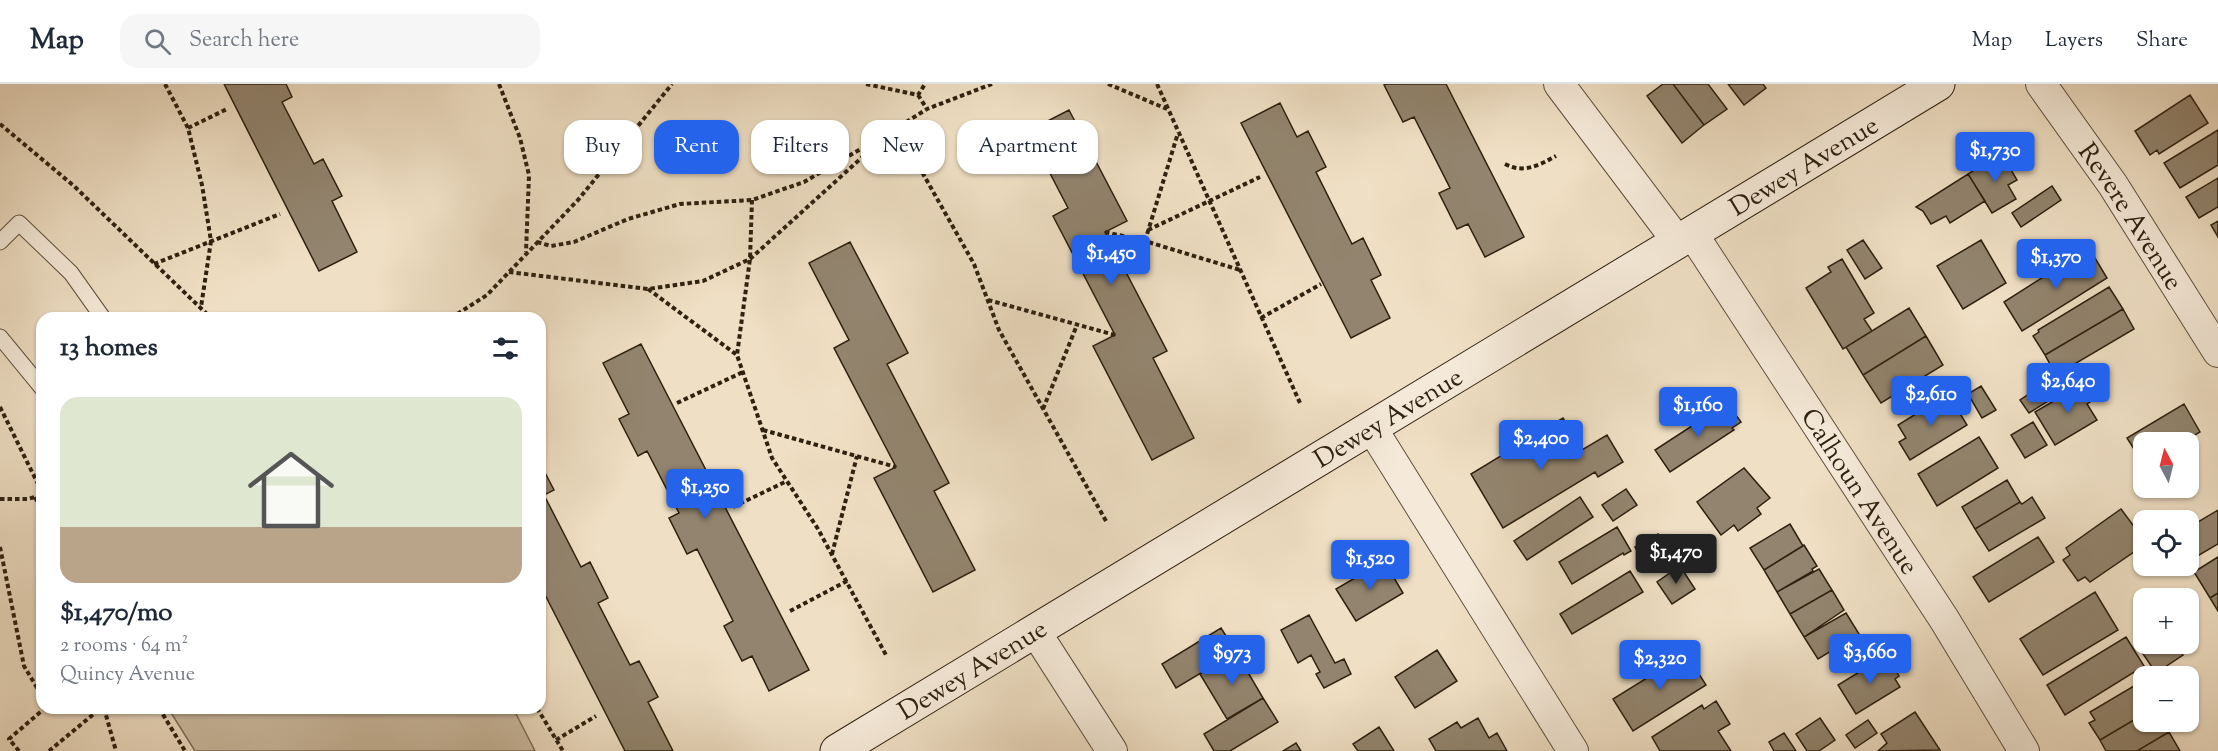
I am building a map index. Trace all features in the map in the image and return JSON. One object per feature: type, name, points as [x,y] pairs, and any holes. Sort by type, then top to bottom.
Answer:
[{"type":"street","name":"Calhoun Avenue","points":[[1559,84],[1685,237],[1944,619],[2024,751]]},
{"type":"street","name":"Dewey Avenue","points":[[837,751],[1938,84]]},
{"type":"street","name":"Revere Avenue","points":[[2041,84],[2113,185],[2218,352]]},
{"type":"street","points":[[1371,427],[1573,751]]},
{"type":"street","points":[[1035,631],[1112,751]]},
{"type":"lane","points":[[0,242],[19,223],[71,273],[99,312]]},
{"type":"lane","points":[[0,337],[36,381]]},
{"type":"path","points":[[165,84],[188,128],[202,185],[211,242],[200,308]]},
{"type":"path","points":[[499,84],[520,138],[529,175],[526,254]]},
{"type":"path","points":[[460,312],[487,295],[578,200],[672,84]]},
{"type":"path","points":[[867,84],[918,95],[927,109]]},
{"type":"path","points":[[918,95],[925,84]]},
{"type":"path","points":[[910,120],[927,109],[992,84]]},
{"type":"path","points":[[1108,84],[1168,110]]},
{"type":"path","points":[[1157,84],[1300,403]]},
{"type":"path","points":[[188,128],[227,109]]},
{"type":"path","points":[[0,124],[74,186],[204,312]]},
{"type":"path","points":[[1145,241],[1178,132]]},
{"type":"path","points":[[537,242],[551,246],[574,242],[628,219],[680,204],[752,200],[804,182],[861,149]]},
{"type":"path","points":[[1505,164],[1514,168],[1534,167],[1556,156]]},
{"type":"path","points":[[509,272],[648,289],[703,281],[750,259],[861,158]]},
{"type":"path","points":[[923,174],[974,264],[999,330],[1106,521]]},
{"type":"path","points":[[1148,230],[1260,177]]},
{"type":"path","points":[[752,200],[750,259],[737,354],[772,458],[832,554],[886,655]]},
{"type":"path","points":[[154,264],[280,214]]},
{"type":"path","points":[[1106,232],[1145,241],[1239,270]]},
{"type":"path","points":[[1261,318],[1321,284]]},
{"type":"path","points":[[648,289],[737,354]]},
{"type":"path","points":[[987,300],[1114,335]]},
{"type":"path","points":[[1043,409],[1077,325]]},
{"type":"path","points":[[676,403],[743,372]]},
{"type":"path","points":[[0,407],[36,482]]},
{"type":"path","points":[[763,430],[896,467]]},
{"type":"path","points":[[832,554],[857,456]]},
{"type":"path","points":[[734,507],[787,481]]},
{"type":"path","points":[[0,499],[35,497]]},
{"type":"path","points":[[0,547],[24,666],[36,686]]},
{"type":"path","points":[[790,611],[847,581]]},
{"type":"path","points":[[19,751],[9,739],[38,714]]},
{"type":"path","points":[[49,751],[95,714]]},
{"type":"path","points":[[104,714],[116,751]]},
{"type":"path","points":[[163,714],[185,751]]},
{"type":"path","points":[[541,714],[563,751]]},
{"type":"path","points":[[556,740],[596,716]]},
{"type":"shaded area","points":[[172,714],[516,714],[535,751],[195,751]]},
{"type":"building","points":[[224,84],[286,84],[292,97],[282,102],[314,164],[323,159],[342,196],[332,201],[357,252],[319,271]]},
{"type":"building","points":[[1446,84],[1524,237],[1485,257],[1468,224],[1457,229],[1439,193],[1450,188],[1414,117],[1403,122],[1384,85]]},
{"type":"building","points":[[1663,84],[1673,84],[1704,125],[1682,143],[1647,96]]},
{"type":"building","points":[[1673,84],[1708,84],[1727,109],[1704,125]]},
{"type":"building","points":[[1728,84],[1763,84],[1766,88],[1744,105]]},
{"type":"building","points":[[2190,95],[2208,123],[2159,154],[2157,150],[2150,155],[2135,131]]},
{"type":"building","points":[[1280,103],[1297,137],[1308,131],[1326,167],[1316,172],[1352,244],[1363,238],[1381,275],[1371,280],[1390,318],[1351,338],[1241,123]]},
{"type":"building","points":[[1069,110],[1074,120],[1049,120]]},
{"type":"building","points":[[2218,130],[2218,165],[2180,188],[2164,163]]},
{"type":"building","points":[[2001,153],[2017,180],[2008,185],[2016,199],[1992,213],[1968,174]]},
{"type":"building","points":[[1098,166],[1127,221],[1105,232],[1167,351],[1153,358],[1194,438],[1152,460],[1093,346],[1115,335],[1053,216],[1068,208],[1050,174],[1098,174]]},
{"type":"building","points":[[1968,174],[1985,201],[1950,223],[1946,216],[1931,224],[1923,211],[1916,207]]},
{"type":"building","points":[[2218,178],[2218,207],[2199,218],[2186,197]]},
{"type":"building","points":[[2052,186],[2061,200],[2021,227],[2012,213]]},
{"type":"building","points":[[2218,221],[2218,237],[2211,225]]},
{"type":"building","points":[[1863,240],[1882,268],[1865,279],[1847,250]]},
{"type":"building","points":[[1981,240],[2006,283],[1963,309],[1937,266]]},
{"type":"building","points":[[850,242],[908,353],[887,364],[949,483],[934,491],[975,570],[933,592],[874,478],[896,467],[834,348],[849,340],[809,263]]},
{"type":"building","points":[[2089,248],[2107,278],[2022,331],[2004,302]]},
{"type":"building","points":[[1842,259],[1874,313],[1864,319],[1872,331],[1843,349],[1806,288],[1831,272],[1828,267]]},
{"type":"building","points":[[2109,287],[2123,309],[2045,355],[2033,336],[2039,332],[2038,330]]},
{"type":"building","points":[[1909,308],[1926,336],[1863,375],[1846,347]]},
{"type":"building","points":[[2123,309],[2134,329],[2056,375],[2045,355]]},
{"type":"building","points":[[1926,336],[1943,365],[1881,403],[1863,375]]},
{"type":"building","points":[[641,344],[809,670],[769,691],[752,656],[742,661],[724,626],[733,621],[697,549],[687,554],[669,518],[679,513],[647,451],[638,456],[619,419],[629,414],[603,363]]},
{"type":"building","points":[[2086,382],[2096,398],[2087,404],[2097,420],[2055,445],[2035,412]]},
{"type":"building","points":[[2044,384],[2053,398],[2029,413],[2020,400]]},
{"type":"building","points":[[1981,386],[1996,410],[1982,418],[1968,394]]},
{"type":"building","points":[[1948,394],[1967,425],[1910,460],[1899,442],[1906,438],[1898,425]]},
{"type":"building","points":[[1727,403],[1741,422],[1732,428],[1734,430],[1670,472],[1655,450]]},
{"type":"building","points":[[2184,404],[2200,432],[2199,433],[2137,432]]},
{"type":"building","points":[[1563,418],[1582,450],[1607,435],[1623,462],[1598,477],[1595,472],[1503,528],[1471,474]]},
{"type":"building","points":[[2033,422],[2047,445],[2025,458],[2011,435]]},
{"type":"building","points":[[2133,434],[2133,448],[2127,438]]},
{"type":"building","points":[[1979,437],[1998,468],[1937,506],[1918,474]]},
{"type":"building","points":[[1744,468],[1770,498],[1757,508],[1761,514],[1738,531],[1734,525],[1721,535],[1697,502]]},
{"type":"building","points":[[546,475],[554,490],[546,494]]},
{"type":"building","points":[[2007,480],[2020,502],[1975,529],[1962,507]]},
{"type":"building","points":[[1626,489],[1637,505],[1613,521],[1602,505]]},
{"type":"building","points":[[1580,497],[1593,517],[1527,560],[1514,541]]},
{"type":"building","points":[[2032,497],[2045,518],[1989,551],[1975,529]]},
{"type":"building","points":[[546,499],[581,567],[590,562],[608,598],[598,603],[630,665],[639,661],[658,697],[648,702],[673,751],[625,751],[546,597]]},
{"type":"building","points":[[2121,509],[2133,525],[2133,553],[2090,582],[2085,577],[2078,581],[2063,560],[2070,555],[2066,548]]},
{"type":"building","points":[[2218,510],[2218,544],[2199,555],[2199,521]]},
{"type":"building","points":[[1790,524],[1803,546],[1764,570],[1750,548]]},
{"type":"building","points":[[1617,527],[1631,551],[1624,555],[1623,553],[1572,584],[1559,562]]},
{"type":"building","points":[[1658,534],[1666,547],[1643,561],[1635,547]]},
{"type":"building","points":[[2038,537],[2054,562],[1989,602],[1973,577]]},
{"type":"building","points":[[1804,545],[1817,566],[1812,569],[1813,571],[1777,592],[1764,570]]},
{"type":"building","points":[[2218,557],[2218,593],[2210,598],[2196,576],[2199,576],[2199,569]]},
{"type":"building","points":[[1384,561],[1403,593],[1356,621],[1336,589]]},
{"type":"building","points":[[1680,566],[1695,589],[1672,604],[1657,582]]},
{"type":"building","points":[[1819,569],[1832,590],[1790,614],[1777,592]]},
{"type":"building","points":[[1630,571],[1643,592],[1572,634],[1560,614]]},
{"type":"building","points":[[1832,590],[1844,610],[1804,637],[1790,614]]},
{"type":"building","points":[[2095,592],[2118,630],[2043,675],[2020,639]]},
{"type":"building","points":[[2218,593],[2218,611],[2210,598]]},
{"type":"building","points":[[1846,613],[1859,634],[1818,659],[1804,637]]},
{"type":"building","points":[[1309,615],[1335,663],[1344,659],[1351,674],[1324,688],[1316,674],[1320,672],[1311,655],[1298,663],[1281,630]]},
{"type":"building","points":[[1221,628],[1236,652],[1176,688],[1162,664]]},
{"type":"building","points":[[2126,637],[2133,648],[2133,654],[2137,654],[2144,666],[2133,666],[2133,673],[2065,715],[2047,685]]},
{"type":"building","points":[[1680,644],[1706,685],[1633,731],[1613,699],[1676,660],[1669,650]]},
{"type":"building","points":[[1437,650],[1457,681],[1415,708],[1395,677]]},
{"type":"building","points":[[1236,652],[1263,698],[1227,719],[1200,674]]},
{"type":"building","points":[[2143,654],[2183,655],[2166,666],[2151,666]]},
{"type":"building","points":[[1887,655],[1899,676],[1895,679],[1900,687],[1856,714],[1838,685]]},
{"type":"building","points":[[2133,687],[2133,720],[2100,740],[2089,723],[2095,720],[2090,712]]},
{"type":"building","points":[[1263,698],[1278,722],[1230,751],[1214,751],[1204,734]]},
{"type":"building","points":[[1716,701],[1730,724],[1718,731],[1731,751],[1660,751],[1652,737],[1702,705],[1704,709]]},
{"type":"building","points":[[1915,712],[1940,750],[1878,751],[1887,743],[1881,734]]},
{"type":"building","points":[[1478,718],[1489,738],[1497,733],[1507,751],[1436,751],[1429,739],[1457,722],[1461,728]]},
{"type":"building","points":[[1820,718],[1835,740],[1819,751],[1807,751],[1796,734]]},
{"type":"building","points":[[1868,720],[1877,733],[1855,748],[1846,735]]},
{"type":"building","points":[[2133,720],[2133,732],[2169,732],[2137,751],[2106,751],[2100,740]]},
{"type":"building","points":[[1379,727],[1394,751],[1358,751],[1353,744]]},
{"type":"building","points":[[2169,732],[2180,751],[2137,751]]},
{"type":"building","points":[[1784,733],[1796,751],[1774,751],[1769,742]]},
{"type":"building","points":[[1296,743],[1301,751],[1283,751]]}]
